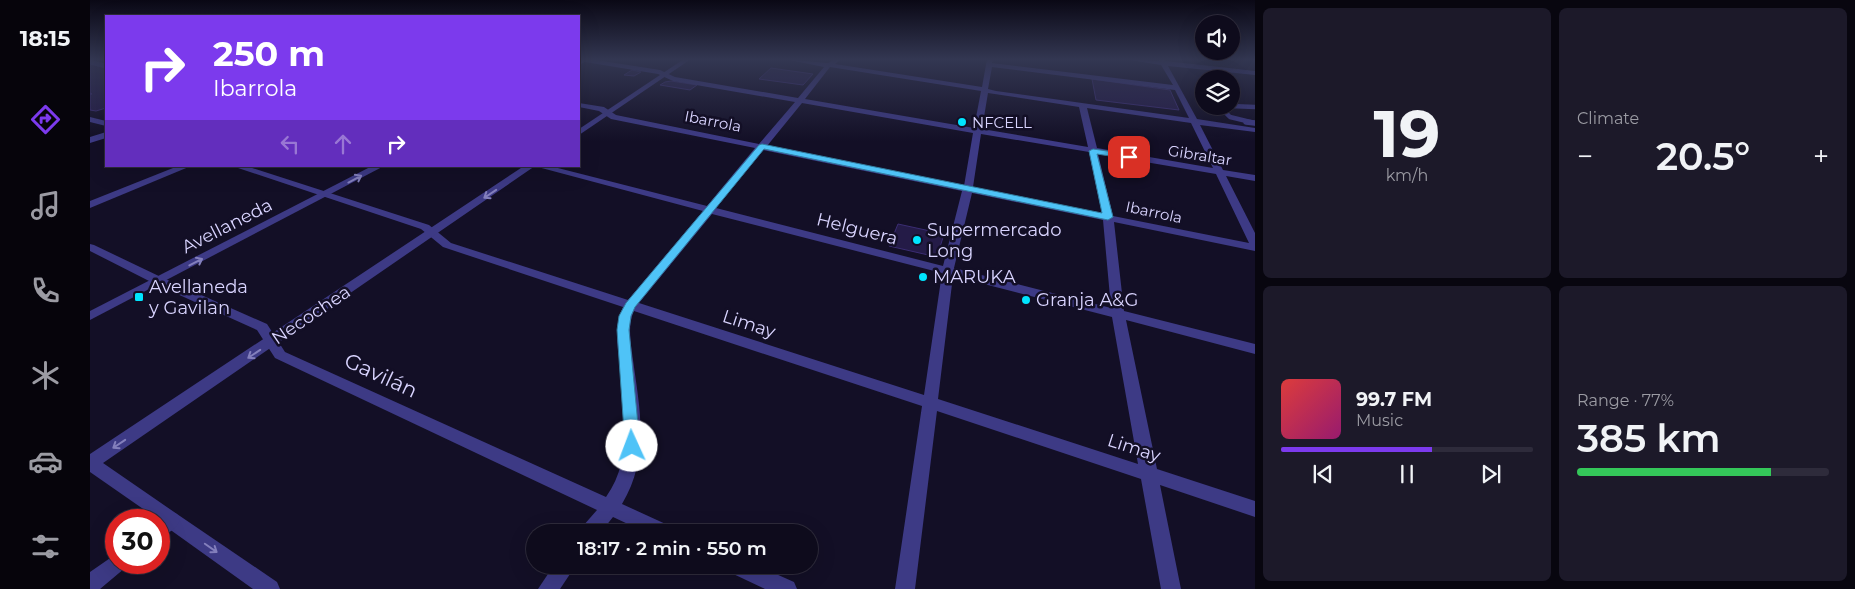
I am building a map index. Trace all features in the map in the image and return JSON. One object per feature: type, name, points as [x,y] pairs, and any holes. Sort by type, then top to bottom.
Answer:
[{"type":"street","points":[[580,132],[648,86]]},
{"type":"street","name":"Gibraltar","points":[[720,86],[1255,178]]},
{"type":"street","points":[[596,524],[609,508],[628,474],[632,457],[633,435],[623,330],[625,316],[630,306],[813,86]]},
{"type":"street","points":[[966,86],[1084,106],[1255,130]]},
{"type":"street","points":[[904,589],[928,403],[948,270],[968,188],[976,131],[986,86]]},
{"type":"street","points":[[1167,86],[1178,88],[1255,244]]},
{"type":"street","name":"Ibarrola","points":[[580,105],[601,109],[614,117],[1255,248]]},
{"type":"street","points":[[1084,106],[1108,217],[1118,313],[1171,589]]},
{"type":"street","points":[[90,120],[105,124]]},
{"type":"street","points":[[90,140],[105,135]]},
{"type":"street","points":[[90,205],[185,167]]},
{"type":"street","name":"Limay","points":[[239,167],[425,227],[447,245],[1255,509]]},
{"type":"street","name":"Avellaneda","points":[[90,316],[378,167]]},
{"type":"street","name":"Necochea","points":[[90,463],[530,167]]},
{"type":"street","name":"Helguera","points":[[542,167],[1255,349]]},
{"type":"street","name":"Gavilán","points":[[90,247],[262,328],[268,332],[280,354],[646,524]]},
{"type":"street","points":[[90,463],[146,509]]},
{"type":"street","points":[[170,528],[270,589]]},
{"type":"street","points":[[90,586],[105,573]]},
{"type":"street","points":[[548,589],[559,574]]},
{"type":"street","points":[[754,574],[786,589]]},
{"type":"lane","points":[[1240,106],[1255,107]]},
{"type":"lane","points":[[1224,115],[1255,123]]},
{"type":"building","points":[[90,86],[105,86],[105,108],[96,111],[90,110],[90,94],[92,94],[90,93]]},
{"type":"building","points":[[669,86],[695,86],[690,90]]},
{"type":"building","points":[[1093,86],[1145,86],[1170,90],[1179,110],[1096,100]]},
{"type":"building","name":"Supermercado Long","points":[[898,224],[944,234],[937,257],[889,246]]},
{"type":"place","name":"NFCELL","points":[[962,122]]},
{"type":"place","name":"Supermercado Long","points":[[917,240]]},
{"type":"place","name":"MARUKA","points":[[923,277]]},
{"type":"place","name":"Avellaneda y Gavilan","points":[[139,297]]},
{"type":"place","name":"Granja A&G","points":[[1026,300]]},
{"type":"route","points":[[632,446],[633,435],[623,330],[625,316],[630,306],[762,146],[1108,217],[1093,151],[1129,157]]}]
